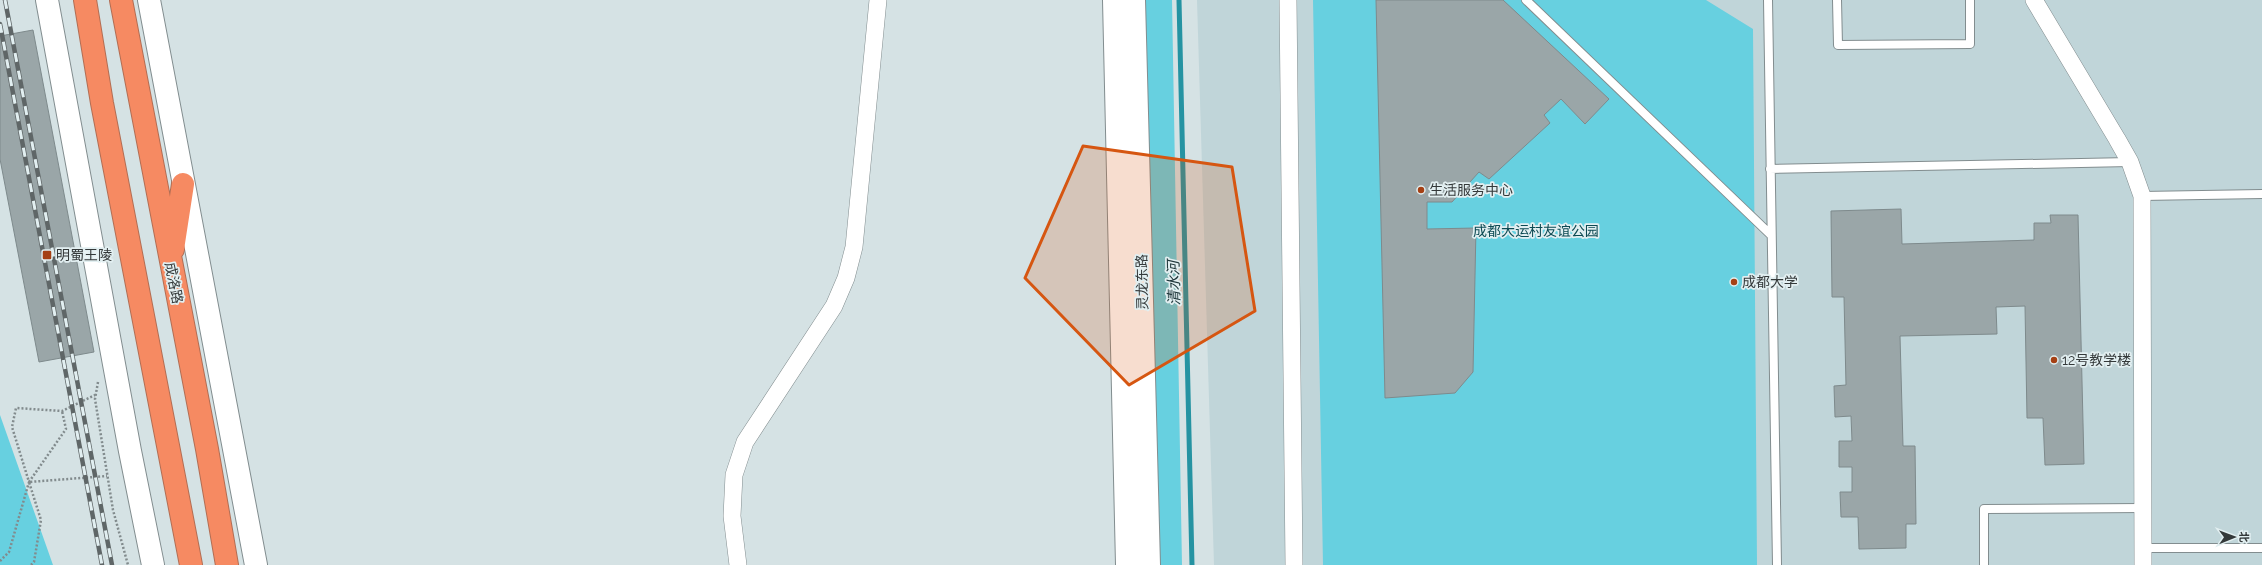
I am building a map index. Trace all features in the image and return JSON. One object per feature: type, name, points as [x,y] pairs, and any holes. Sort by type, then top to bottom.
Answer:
[{"type":"highway","points":[[85,0],[102,103],[191,565]]},
{"type":"highway","name":"成洛路","points":[[121,0],[170,266],[207,450],[227,565]]},
{"type":"highway","points":[[170,266],[183,184]]},
{"type":"street","points":[[47,0],[130,451],[153,565]]},
{"type":"street","points":[[149,0],[256,565]]},
{"type":"street","points":[[738,565],[732,516],[734,475],[745,442],[834,306],[846,278],[854,247],[878,0]]},
{"type":"street","name":"灵龙东路","points":[[1114,0],[1127,565]]},
{"type":"street","name":"灵龙东路","points":[[1134,0],[1149,565]]},
{"type":"street","points":[[1288,0],[1294,565]]},
{"type":"street","points":[[2034,0],[2130,162],[2142,196],[2144,565]]},
{"type":"lane","points":[[1526,0],[1771,235]]},
{"type":"lane","points":[[1768,0],[1777,565]]},
{"type":"lane","points":[[1837,0],[1838,45],[1970,44],[1970,0]]},
{"type":"lane","points":[[1770,169],[2130,162]]},
{"type":"lane","points":[[2142,196],[2262,194]]},
{"type":"lane","points":[[1984,565],[1984,509],[2143,508]]},
{"type":"lane","points":[[2143,548],[2262,548]]},
{"type":"path","points":[[98,380],[95,395],[113,510],[128,565]]},
{"type":"path","points":[[31,565],[34,562],[41,520],[12,427],[16,408],[62,411],[95,395]]},
{"type":"path","points":[[0,561],[9,552],[29,482],[66,429],[62,411]]},
{"type":"path","points":[[29,482],[108,476]]},
{"type":"highlighted area","points":[[1083,146],[1232,167],[1255,311],[1129,385],[1025,278]]},
{"type":"shaded area","name":"成都大学","points":[[1197,0],[2262,0],[2262,565],[1214,565]]},
{"type":"green space","points":[[1145,0],[1172,0],[1182,565],[1158,565]]},
{"type":"green space","name":"成都大运村友谊公园","points":[[1313,0],[1706,0],[1753,29],[1757,565],[1323,565]]},
{"type":"green space","points":[[0,415],[53,565],[0,565]]},
{"type":"building","name":"生活服务中心","points":[[1376,0],[1503,0],[1609,99],[1585,124],[1561,99],[1544,115],[1550,123],[1489,179],[1479,172],[1452,202],[1427,202],[1427,229],[1476,228],[1473,372],[1455,393],[1385,398]]},
{"type":"building","name":"明蜀王陵","points":[[33,30],[94,352],[39,362],[0,159],[0,36]]},
{"type":"building","name":"12号教学楼","points":[[1901,209],[1902,244],[2034,240],[2034,223],[2051,223],[2050,215],[2078,215],[2084,464],[2045,465],[2043,418],[2027,418],[2025,306],[1996,307],[1997,334],[1900,336],[1903,446],[1915,446],[1916,524],[1906,524],[1906,548],[1859,549],[1858,517],[1841,517],[1840,492],[1852,492],[1852,467],[1839,467],[1839,441],[1852,441],[1851,416],[1835,417],[1834,386],[1846,385],[1844,297],[1832,297],[1831,211]]},
{"type":"waterway","name":"清水河","points":[[1179,0],[1192,565]]},
{"type":"railway","points":[[5,0],[112,565]]},
{"type":"railway","points":[[0,24],[102,565]]},
{"type":"place","name":"生活服务中心","points":[[1421,190]]},
{"type":"place","name":"明蜀王陵","points":[[47,255]]},
{"type":"place","name":"成都大学","points":[[1734,282]]},
{"type":"place","name":"12号教学楼","points":[[2054,360]]}]
